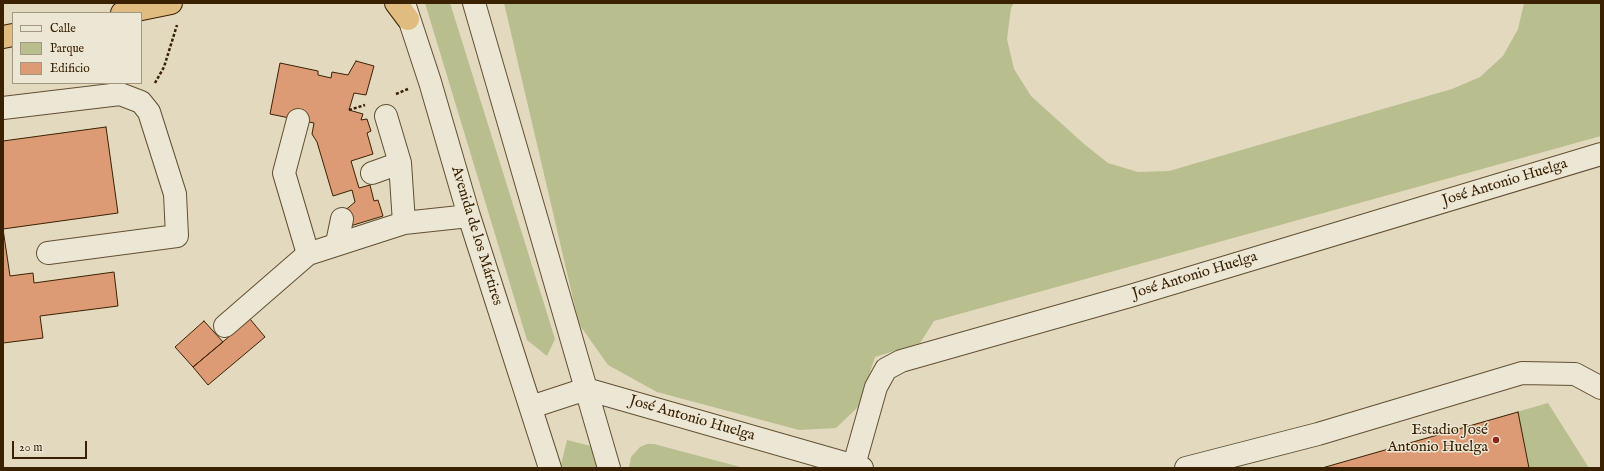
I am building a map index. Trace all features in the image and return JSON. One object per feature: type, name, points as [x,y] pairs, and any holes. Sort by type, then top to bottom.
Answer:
[{"type":"highway","points":[[140,12],[175,10]]},
{"type":"street","points":[[474,3],[609,468]]},
{"type":"street","name":"Avenida de los Mártires","points":[[403,8],[430,82],[469,216],[550,468]]},
{"type":"street","points":[[3,108],[120,94],[141,102],[149,112],[175,194],[177,236],[48,253]]},
{"type":"street","points":[[386,116],[400,163],[404,223]]},
{"type":"street","points":[[298,120],[277,175],[308,254]]},
{"type":"street","name":"José Antonio Huelga","points":[[586,389],[858,467],[876,387],[886,369],[901,361],[1130,296],[1601,154]]},
{"type":"street","points":[[372,173],[400,163]]},
{"type":"street","points":[[225,326],[308,254],[337,243],[404,223],[469,216]]},
{"type":"street","points":[[337,243],[342,220]]},
{"type":"street","points":[[1186,468],[1318,434],[1522,373],[1575,374],[1601,388]]},
{"type":"street","points":[[531,407],[586,389]]},
{"type":"path","points":[[141,102],[148,94],[164,66],[176,33],[175,10]]},
{"type":"green space","points":[[425,3],[450,3],[555,339],[547,356],[527,340]]},
{"type":"green space","points":[[504,3],[1014,3],[1011,8],[1007,39],[1014,69],[1031,96],[1084,144],[1108,163],[1138,172],[1169,171],[1452,89],[1480,77],[1503,56],[1518,29],[1524,3],[1601,3],[1601,136],[934,321],[920,343],[875,357],[859,406],[836,428],[799,430],[657,392],[608,365],[579,324]]},
{"type":"green space","name":"Estadio José Antonio Huelga","points":[[1548,403],[1589,468],[1322,468]]},
{"type":"green space","points":[[567,440],[591,446],[597,468],[561,468]]},
{"type":"green space","points":[[647,444],[654,444],[744,468],[629,468],[631,457],[640,447]]},
{"type":"building","points":[[356,61],[374,66],[366,95],[354,93],[349,110],[363,114],[361,120],[367,119],[371,131],[367,133],[373,154],[351,161],[359,188],[370,185],[374,201],[378,200],[383,216],[347,227],[343,212],[355,202],[352,190],[333,196],[317,142],[312,134],[314,123],[270,114],[280,63],[318,71],[318,75],[331,78],[332,72],[348,75]]},
{"type":"building","points":[[106,127],[118,213],[3,229],[3,141]]},
{"type":"building","points":[[3,229],[10,276],[33,273],[34,283],[114,272],[118,306],[40,316],[43,338],[3,343]]},
{"type":"building","points":[[250,319],[265,337],[208,385],[193,367]]},
{"type":"building","points":[[204,321],[223,342],[193,367],[175,347]]},
{"type":"building","name":"Estadio José Antonio Huelga","points":[[1518,412],[1529,468],[1322,468]]},
{"type":"place","name":"Estadio José Antonio Huelga","points":[[1496,440]]}]
